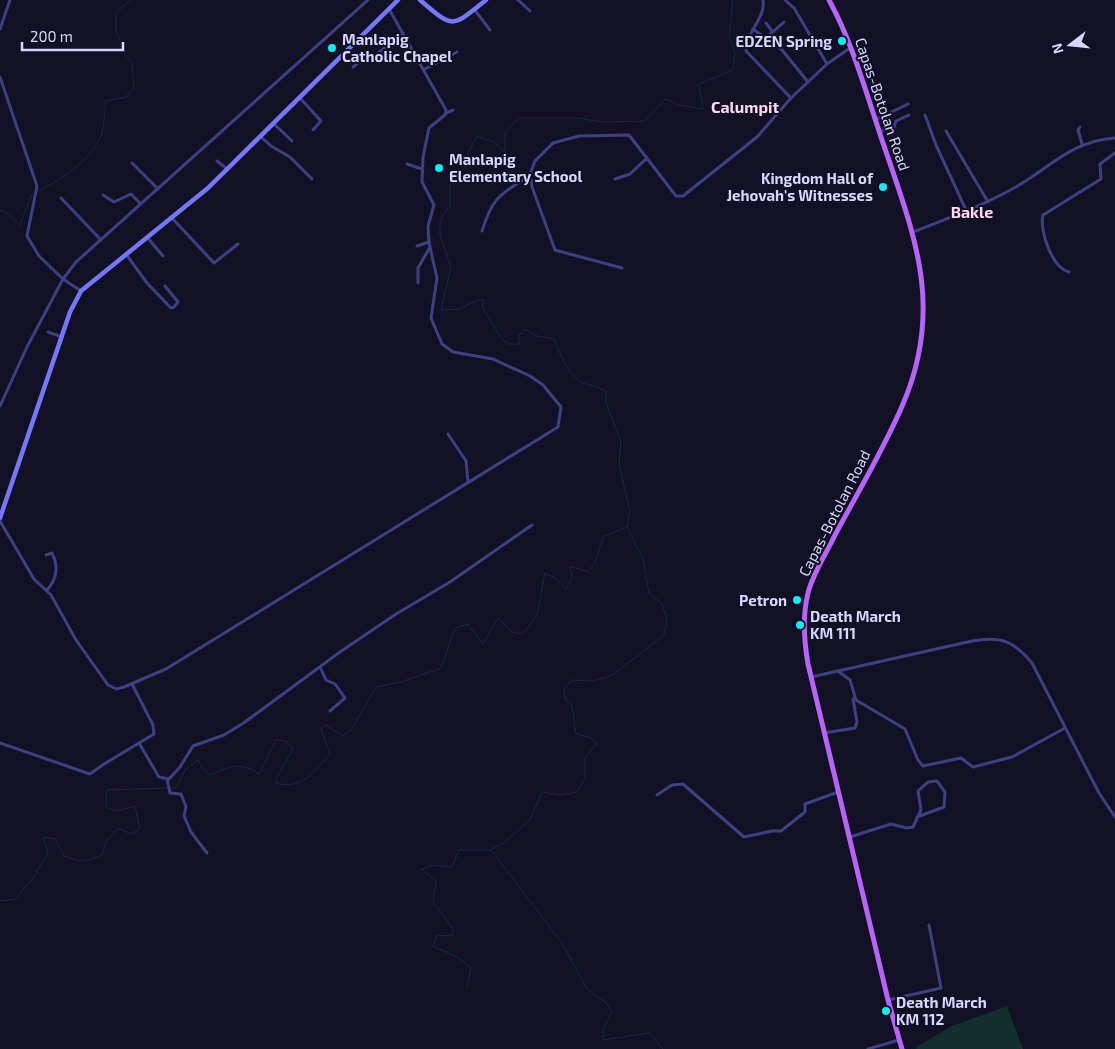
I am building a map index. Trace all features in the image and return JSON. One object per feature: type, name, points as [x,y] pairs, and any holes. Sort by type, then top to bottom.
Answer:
[{"type":"main road","points":[[0,519],[80,290],[227,170],[398,0]]},
{"type":"main road","points":[[420,0],[449,22],[459,20],[486,0]]},
{"type":"main road","name":"Capas-Botolan Road","points":[[829,0],[851,48],[912,232],[919,255],[923,295],[918,359],[900,411],[810,586],[804,629],[811,677],[824,733],[888,1000],[902,1049]]},
{"type":"street","points":[[0,29],[10,0]]},
{"type":"street","points":[[0,406],[27,347],[63,279],[76,262],[368,0]]},
{"type":"street","points":[[518,0],[530,11]]},
{"type":"street","points":[[763,0],[763,9],[747,41],[747,53],[791,98]]},
{"type":"street","points":[[785,0],[794,8],[827,64]]},
{"type":"street","points":[[474,9],[490,30]]},
{"type":"street","points":[[389,10],[425,69],[446,113]]},
{"type":"street","points":[[766,38],[784,22]]},
{"type":"street","points":[[766,23],[772,31]]},
{"type":"street","points":[[752,29],[782,50],[808,82]]},
{"type":"street","points":[[353,68],[359,62],[372,58],[403,33]]},
{"type":"street","points":[[482,231],[492,203],[502,193],[530,174],[536,161],[549,146],[579,136],[630,135],[676,196],[685,195],[757,137],[791,98],[827,64],[851,48]]},
{"type":"street","points":[[425,69],[457,52]]},
{"type":"street","points":[[0,77],[37,186],[26,234],[39,256],[63,279],[80,290]]},
{"type":"street","points":[[300,98],[321,121],[313,130]]},
{"type":"street","points":[[875,120],[908,104]]},
{"type":"street","points":[[0,519],[34,579],[47,590],[56,603],[76,640],[106,683],[118,689],[166,669],[555,429],[559,424],[560,407],[543,385],[530,376],[493,359],[453,352],[445,347],[431,320],[437,278],[429,242],[428,226],[434,203],[422,185],[422,169],[429,128],[446,113],[453,110]]},
{"type":"street","points":[[925,115],[948,174],[966,210]]},
{"type":"street","points":[[879,132],[894,127],[896,120],[909,116]]},
{"type":"street","points":[[274,124],[292,140]]},
{"type":"street","points":[[1080,127],[1078,130],[1082,144]]},
{"type":"street","points":[[946,132],[988,202]]},
{"type":"street","points":[[261,136],[272,146],[290,157],[312,180]]},
{"type":"street","points":[[912,232],[988,202],[1026,182],[1082,144],[1115,138]]},
{"type":"street","points":[[1068,272],[1061,268],[1044,237],[1041,227],[1043,215],[1101,179],[1100,164],[1115,152]]},
{"type":"street","points":[[615,178],[627,175],[647,158]]},
{"type":"street","points":[[217,161],[227,170]]},
{"type":"street","points":[[132,163],[158,189]]},
{"type":"street","points":[[407,164],[422,169]]},
{"type":"street","points":[[530,174],[532,187],[555,250],[622,268]]},
{"type":"street","points":[[104,195],[114,202],[131,194],[140,204]]},
{"type":"street","points":[[61,198],[101,240]]},
{"type":"street","points":[[171,217],[214,263],[238,244]]},
{"type":"street","points":[[147,237],[163,256]]},
{"type":"street","points":[[417,246],[429,242]]},
{"type":"street","points":[[418,283],[418,268],[430,247]]},
{"type":"street","points":[[126,254],[148,283],[171,308],[174,307],[178,302],[165,286]]},
{"type":"street","points":[[48,332],[62,337]]},
{"type":"street","points":[[448,434],[466,460],[468,483]]},
{"type":"street","points":[[167,780],[176,773],[193,746],[224,735],[245,722],[396,614],[450,582],[532,525]]},
{"type":"street","points":[[46,555],[52,554],[58,569],[54,581],[47,590]]},
{"type":"street","points":[[811,677],[972,641],[999,639],[1022,650],[1032,663],[1099,793],[1115,817]]},
{"type":"street","points":[[321,669],[326,680],[335,684],[345,698],[330,711]]},
{"type":"street","points":[[824,733],[855,728],[857,722],[850,680],[838,671]]},
{"type":"street","points":[[0,742],[90,774],[139,742],[153,736],[154,732],[132,684]]},
{"type":"street","points":[[853,696],[862,704],[905,729],[918,760],[923,766],[959,758],[964,758],[973,767],[1002,761],[1065,728]]},
{"type":"street","points":[[139,742],[159,777],[167,780]]},
{"type":"street","points":[[167,780],[171,793],[181,794],[186,807],[184,816],[191,832],[208,853]]},
{"type":"street","points":[[849,837],[891,824],[910,828],[921,807],[918,792],[928,782],[937,782],[945,792],[944,807],[917,817]]},
{"type":"street","points":[[657,795],[672,785],[683,784],[746,837],[772,831],[781,831],[805,812],[805,804],[838,792]]},
{"type":"street","points":[[888,1000],[941,988],[929,925]]},
{"type":"street","points":[[868,1049],[899,1040]]},
{"type":"green space","points":[[1007,1006],[1023,1049],[916,1049],[952,1026]]},
{"type":"waterway","points":[[0,211],[4,211],[20,225],[32,194],[70,172],[93,149],[102,131],[106,101],[126,97],[134,87],[132,63],[124,52],[116,30],[116,13],[130,0]]},
{"type":"waterway","points":[[171,788],[176,788],[186,769],[198,760],[203,769],[210,775],[240,766],[259,774],[276,740],[286,741],[293,749],[277,777],[276,783],[293,784],[307,778],[330,754],[321,729],[326,725],[343,736],[351,730],[376,687],[401,682],[441,668],[455,628],[468,624],[483,644],[498,618],[512,632],[523,634],[537,615],[545,573],[555,578],[566,589],[572,577],[570,566],[588,572],[595,563],[603,537],[627,527],[630,511],[619,465],[621,442],[606,403],[606,391],[582,383],[574,377],[564,362],[554,339],[537,336],[525,329],[519,335],[519,344],[507,344],[482,307],[484,300],[477,300],[460,309],[441,310],[451,267],[440,235],[440,220],[450,206],[450,186],[470,160],[468,153],[477,136],[494,142],[505,152],[505,132],[519,118],[575,118],[605,122],[645,121],[666,99],[678,105],[703,109],[699,84],[733,70],[735,53],[729,37],[733,0]]},
{"type":"waterway","points":[[467,988],[471,968],[457,957],[433,946],[437,935],[452,936],[454,931],[433,901],[436,882],[422,869],[433,865],[452,867],[459,850],[490,850],[505,842],[530,820],[542,792],[560,795],[577,792],[585,778],[585,758],[597,743],[589,737],[576,734],[572,706],[566,700],[564,689],[572,680],[593,681],[613,675],[664,635],[667,619],[662,604],[649,593],[643,559],[627,527]]},
{"type":"waterway","points":[[0,901],[15,899],[33,878],[48,853],[43,837],[55,839],[64,856],[83,860],[102,855],[107,840],[118,828],[131,834],[140,829],[135,806],[116,811],[106,807],[107,790],[167,788]]},
{"type":"waterway","points":[[491,850],[562,943],[587,989],[606,1003],[612,1012],[603,1029],[603,1040],[649,1033],[663,1049]]},
{"type":"place","name":"EDZEN Spring","points":[[842,41]]},
{"type":"place","name":"Manlapig Catholic Chapel","points":[[332,48]]},
{"type":"place","name":"Manlapig Elementary School","points":[[439,168]]},
{"type":"place","name":"Kingdom Hall of Jehovah's Witnesses","points":[[883,187]]},
{"type":"place","name":"Petron","points":[[797,600]]},
{"type":"place","name":"Death March KM 111","points":[[800,625]]},
{"type":"place","name":"Death March KM 112","points":[[886,1011]]},
{"type":"district","name":"Calumpit","points":[[745,106]]},
{"type":"district","name":"Bakle","points":[[972,211]]}]
